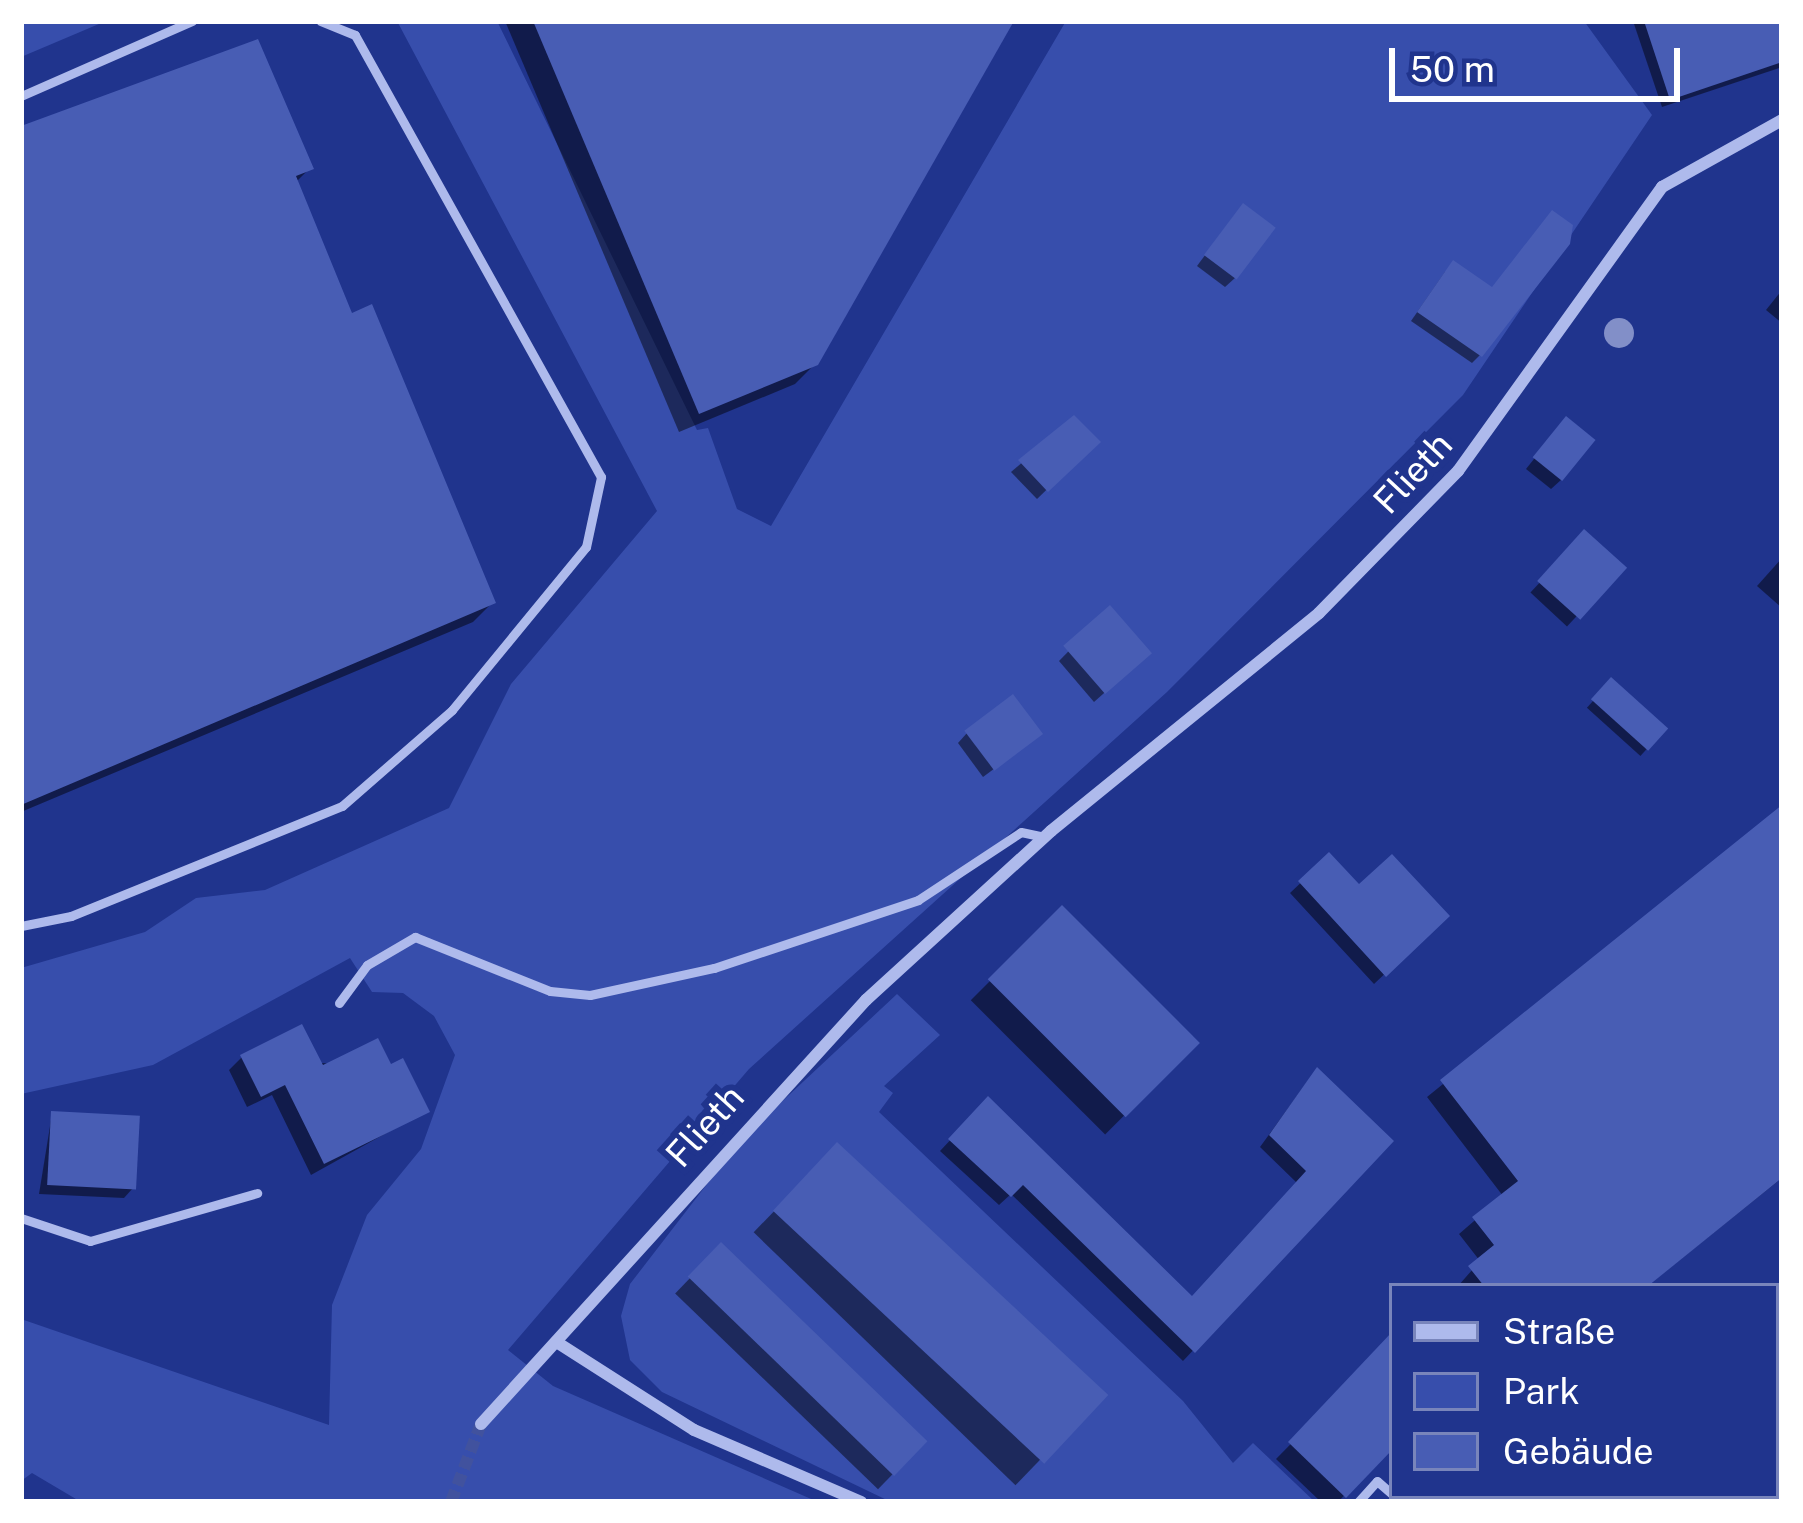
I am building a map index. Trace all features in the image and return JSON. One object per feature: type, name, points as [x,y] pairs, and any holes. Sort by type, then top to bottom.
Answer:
[{"type":"street","name":"Flieth","points":[[481,1424],[558,1343],[736,1133],[1044,837],[1319,613],[1458,471],[1662,187],[1782,120]]},
{"type":"street","points":[[558,1343],[694,1430],[861,1502]]},
{"type":"lane","points":[[21,96],[192,21]]},
{"type":"lane","points":[[21,926],[71,916],[342,806],[452,710],[586,547],[601,477],[355,35],[321,21]]},
{"type":"lane","name":"Flieth","points":[[339,1003],[367,965],[415,938],[550,991],[590,994],[714,968],[918,900],[1021,832],[1044,837]]},
{"type":"lane","points":[[21,1218],[90,1240],[257,1193]]},
{"type":"lane","points":[[1358,1502],[1377,1481],[1389,1492]]},
{"type":"green space","points":[[21,21],[106,21],[21,57]]},
{"type":"green space","points":[[397,21],[497,21],[697,430],[708,428],[737,509],[771,526],[1066,21],[1584,21],[1652,115],[1463,395],[1167,692],[749,1069],[508,1350],[553,1386],[818,1502],[81,1502],[32,1473],[21,1481],[21,1319],[329,1425],[332,1305],[367,1215],[421,1149],[455,1055],[434,1016],[403,993],[372,992],[350,958],[153,1065],[21,1094],[21,968],[145,932],[196,898],[265,890],[449,808],[511,684],[657,511]]},
{"type":"green space","points":[[897,994],[940,1035],[884,1086],[893,1093],[879,1112],[1183,1401],[1233,1463],[1253,1443],[1315,1502],[891,1502],[662,1392],[630,1360],[621,1316],[630,1284],[741,1140]]},
{"type":"green space","points":[[1782,1376],[1782,1502],[1632,1502],[1779,1499]]},
{"type":"building","points":[[533,21],[1014,21],[818,365],[699,414]]},
{"type":"building","points":[[1644,21],[1782,21],[1782,62],[1670,100]]},
{"type":"building","points":[[258,39],[314,169],[296,176],[352,313],[372,304],[496,603],[21,805],[21,126]]},
{"type":"building","points":[[1243,203],[1276,228],[1237,280],[1204,255]]},
{"type":"building","points":[[1552,210],[1573,225],[1570,244],[1482,357],[1417,312],[1453,260],[1492,287]]},
{"type":"building","points":[[1074,415],[1101,442],[1048,492],[1018,460]]},
{"type":"building","points":[[1566,416],[1596,440],[1562,481],[1533,457]]},
{"type":"building","points":[[1584,529],[1627,568],[1580,620],[1537,581]]},
{"type":"building","points":[[1110,605],[1152,653],[1105,694],[1063,646]]},
{"type":"building","points":[[1611,677],[1668,729],[1648,751],[1591,699]]},
{"type":"building","points":[[1013,694],[1043,734],[994,771],[964,731]]},
{"type":"building","points":[[1782,805],[1782,1178],[1652,1283],[1482,1283],[1468,1266],[1494,1245],[1472,1217],[1518,1181],[1440,1080]]},
{"type":"building","points":[[1329,852],[1359,884],[1392,854],[1450,916],[1386,977],[1298,881]]},
{"type":"building","points":[[1062,905],[1200,1043],[1126,1117],[988,979]]},
{"type":"building","points":[[302,1024],[323,1065],[378,1038],[391,1064],[403,1058],[430,1112],[324,1164],[285,1085],[261,1097],[240,1055]]},
{"type":"building","points":[[1317,1067],[1394,1141],[1195,1353],[1023,1185],[1011,1197],[948,1139],[988,1096],[1192,1296],[1306,1171],[1269,1135]]},
{"type":"building","points":[[51,1111],[140,1116],[136,1190],[47,1185]]},
{"type":"building","points":[[837,1142],[1108,1395],[1044,1464],[773,1211]]},
{"type":"building","points":[[721,1242],[927,1441],[894,1476],[688,1277]]},
{"type":"building","points":[[1389,1335],[1389,1453],[1346,1498],[1288,1442]]},
{"type":"tunnel","points":[[451,1502],[481,1424]]}]
